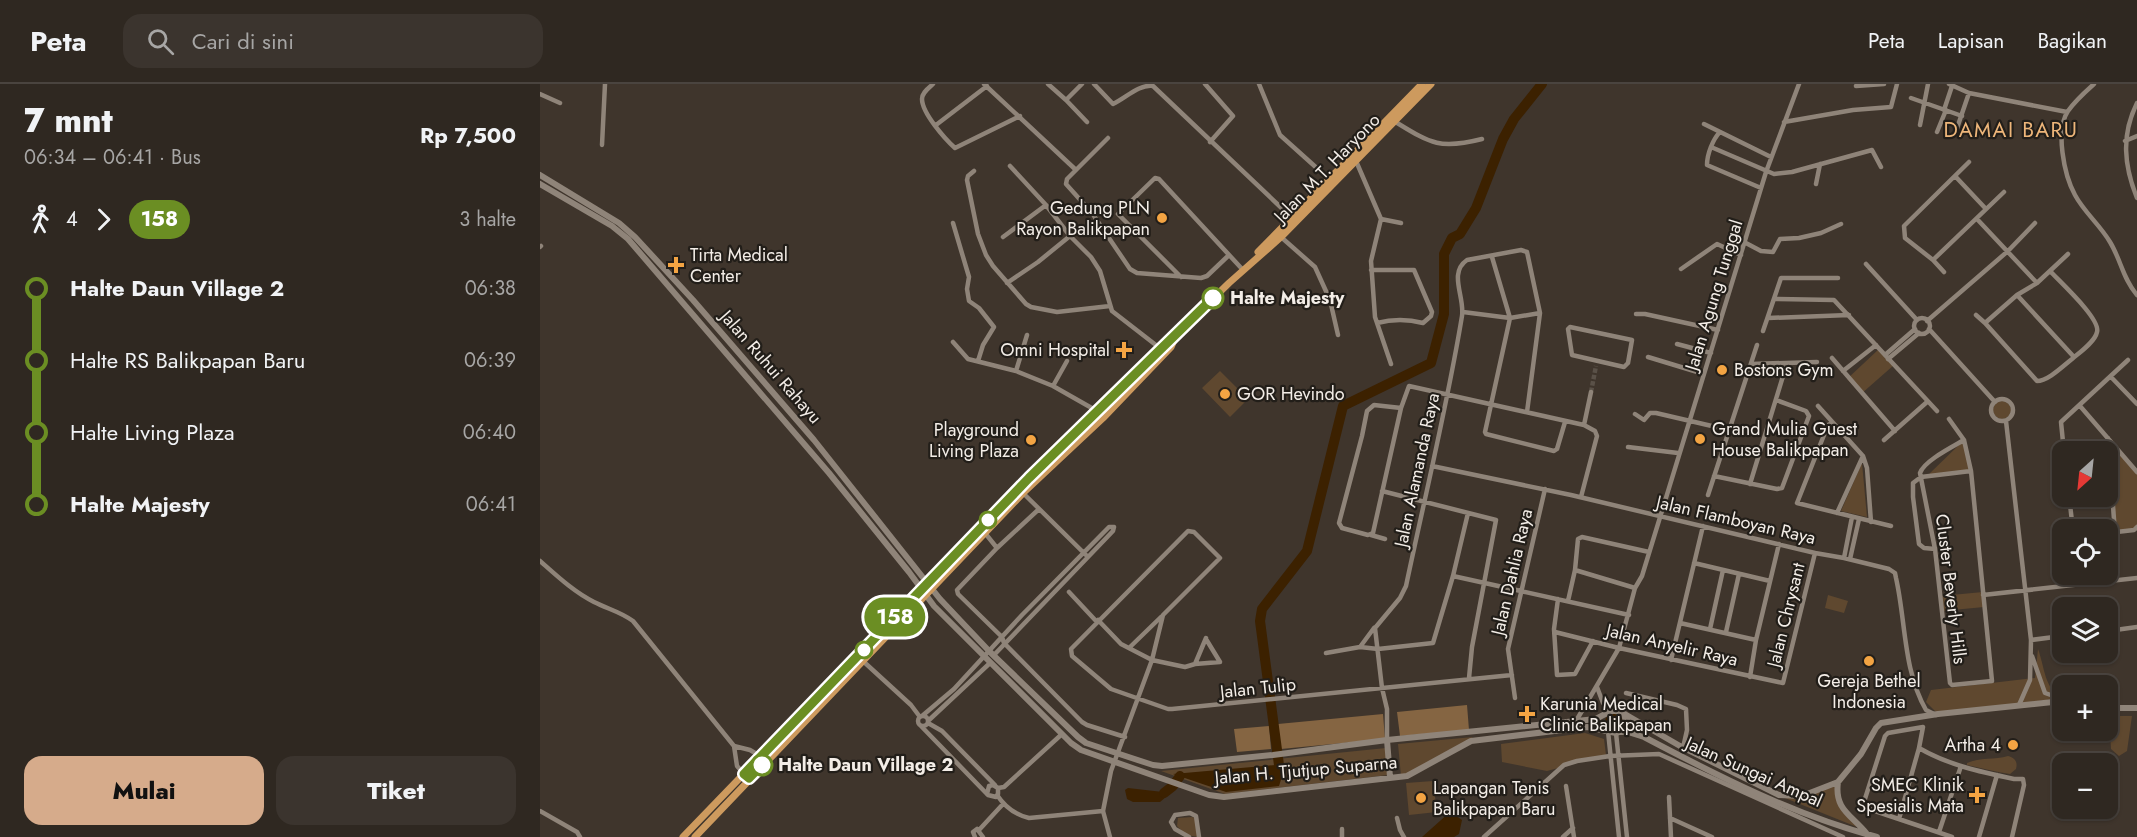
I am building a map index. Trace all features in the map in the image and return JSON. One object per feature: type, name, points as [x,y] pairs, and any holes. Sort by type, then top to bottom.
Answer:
[{"type":"main road","name":"Jalan M.T. Haryono","points":[[764,759],[1029,478],[1243,270],[1291,217],[1422,84]]},
{"type":"main road","name":"Jalan M.T. Haryono","points":[[1243,270],[1281,237],[1431,84]]},
{"type":"main road","name":"Jalan Ruhui Rahayu","points":[[540,175],[627,230],[693,300],[814,440],[926,588]]},
{"type":"main road","name":"Jalan Ruhui Rahayu","points":[[540,184],[622,233],[830,473],[909,572],[926,588]]},
{"type":"main road","points":[[686,306],[693,300]]},
{"type":"main road","name":"Jalan M.T. Haryono","points":[[683,837],[864,662],[926,588],[1103,418],[1171,347],[1176,336]]},
{"type":"main road","name":"Jalan H. Tjutjup Suparna","points":[[926,588],[1078,737],[1086,743],[1158,766],[1278,755],[1387,740],[1596,719],[1610,712]]},
{"type":"main road","name":"Jalan H. Tjutjup Suparna","points":[[926,588],[934,606],[984,658],[1081,750],[1209,795],[1224,797],[1412,775],[1471,741],[1587,727],[1608,731]]},
{"type":"main road","points":[[1868,835],[1840,805],[1837,799],[1838,782],[1861,754],[1881,723],[2052,701]]},
{"type":"main road","points":[[2118,708],[2137,708]]},
{"type":"main road","points":[[1610,712],[1621,712],[1626,719],[1626,724],[1618,733],[1608,731],[1604,724],[1605,716],[1610,712]]},
{"type":"main road","name":"Jalan Sungai Ampal","points":[[1621,712],[1683,748],[1779,795],[1802,796],[1838,782]]},
{"type":"main road","name":"Jalan Sungai Ampal","points":[[1618,733],[1628,732],[1644,737],[1783,804],[1877,837]]},
{"type":"main road","points":[[1387,740],[1390,777]]},
{"type":"main road","name":"Jalan M.T. Haryono","points":[[699,836],[747,776]]},
{"type":"street","points":[[602,145],[605,84]]},
{"type":"street","points":[[933,84],[922,98],[928,116],[956,148],[1020,116]]},
{"type":"street","points":[[1048,84],[1087,122]]},
{"type":"street","points":[[1066,100],[1082,84]]},
{"type":"street","points":[[1094,84],[1113,104],[1138,86],[1153,86],[1291,217]]},
{"type":"street","points":[[1204,84],[1233,116],[1210,142]]},
{"type":"street","points":[[1259,84],[1280,135],[1329,178]]},
{"type":"street","name":"Jalan Agung Tunggal","points":[[1576,721],[1619,648],[1635,588],[1642,576],[1771,156],[1799,84]]},
{"type":"street","points":[[1856,86],[1884,84]]},
{"type":"street","points":[[1784,122],[1853,110],[1891,107],[1897,84]]},
{"type":"street","points":[[1920,125],[1928,84]]},
{"type":"street","points":[[2094,84],[2067,112],[2063,122],[2062,150],[2075,195],[2111,243],[2126,281],[2137,295]]},
{"type":"street","points":[[936,125],[985,85],[1076,170]]},
{"type":"street","points":[[1937,132],[1951,85],[1969,93],[2067,112]]},
{"type":"street","points":[[1955,134],[1969,93]]},
{"type":"street","points":[[540,94],[560,103]]},
{"type":"street","points":[[1911,98],[1962,116]]},
{"type":"street","points":[[2137,103],[2125,141],[2127,165],[2137,198]]},
{"type":"street","points":[[1394,121],[1435,143],[1458,144],[1482,139]]},
{"type":"street","points":[[1704,124],[1771,156]]},
{"type":"street","points":[[1720,132],[1711,147],[1707,165],[1761,188]]},
{"type":"street","points":[[2125,141],[2137,136]]},
{"type":"street","points":[[1108,138],[1066,181],[1066,186],[1092,213],[1130,269],[1137,273],[1204,277],[1228,256]]},
{"type":"street","points":[[1711,147],[1766,172],[1783,174],[1872,150],[1881,167]]},
{"type":"street","points":[[1356,161],[1381,219],[1375,238],[1371,270],[1377,323],[1391,364]]},
{"type":"street","points":[[1944,272],[1933,260],[1905,238],[1904,226],[1969,162]]},
{"type":"street","points":[[1816,184],[1820,164]]},
{"type":"street","points":[[1010,166],[1046,205],[1100,271],[1112,311],[1161,349]]},
{"type":"street","points":[[975,171],[968,176],[967,180],[978,234],[986,255],[1026,304],[1037,309],[1057,312],[1110,306]]},
{"type":"street","points":[[1955,176],[1986,209]]},
{"type":"street","points":[[1181,277],[1118,214],[1155,178],[1159,179],[1243,270]]},
{"type":"street","points":[[1933,260],[2004,192]]},
{"type":"street","points":[[1002,237],[1046,205]]},
{"type":"street","points":[[1381,219],[1401,223]]},
{"type":"street","points":[[1977,219],[2037,283]]},
{"type":"street","points":[[953,223],[969,277],[967,289],[969,300],[979,308],[994,327],[983,345],[978,361]]},
{"type":"street","points":[[1928,321],[2008,251],[2035,223]]},
{"type":"street","points":[[1744,242],[1761,250],[1773,252],[1780,239],[1821,233],[1841,224]]},
{"type":"street","points":[[1007,283],[1070,236]]},
{"type":"street","points":[[1281,237],[1315,267],[1330,300],[1338,335]]},
{"type":"street","points":[[1681,268],[1718,244],[1740,255]]},
{"type":"street","name":"Jalan Alamanda Raya","points":[[1360,647],[1400,598],[1406,586],[1463,312],[1457,272],[1460,266],[1467,260],[1521,250],[1527,252],[1540,313]]},
{"type":"street","points":[[1984,323],[2017,295],[2037,283],[2068,254]]},
{"type":"street","points":[[1492,256],[1510,318],[1486,434],[1554,451],[1557,449],[1565,422]]},
{"type":"street","points":[[1866,264],[1917,320]]},
{"type":"street","points":[[1371,270],[1414,270],[1432,312],[1423,323],[1406,320],[1387,320],[1377,323]]},
{"type":"street","points":[[1976,315],[2037,381],[2045,378],[2074,357],[2095,337],[2098,327],[2096,320],[2050,271]]},
{"type":"street","points":[[1763,331],[1779,280],[1784,277],[1839,278]]},
{"type":"street","points":[[2017,295],[2074,357]]},
{"type":"street","points":[[1773,299],[1834,300],[1937,411]]},
{"type":"street","points":[[1463,312],[1510,318],[1540,313],[1527,412]]},
{"type":"street","points":[[1636,314],[1718,330]]},
{"type":"street","points":[[1768,318],[1849,315]]},
{"type":"street","points":[[1917,331],[1914,324],[1917,320],[1924,318],[1928,321]]},
{"type":"street","points":[[1928,321],[1929,329],[1995,402]]},
{"type":"street","points":[[1568,328],[1633,340],[1628,363],[1625,366],[1597,363],[1571,353],[1568,328]]},
{"type":"street","points":[[1917,331],[1926,333],[1929,329]]},
{"type":"street","points":[[1887,357],[1917,331]]},
{"type":"street","points":[[1016,371],[1027,335]]},
{"type":"street","points":[[953,342],[964,357],[970,361],[1016,371],[1053,386],[1097,411]]},
{"type":"street","points":[[1677,344],[1711,353]]},
{"type":"street","points":[[1708,495],[1757,345]]},
{"type":"street","points":[[1844,371],[1876,345]]},
{"type":"street","points":[[1648,357],[1704,374]]},
{"type":"street","points":[[1832,358],[1895,431]]},
{"type":"street","points":[[2063,441],[2061,423],[2128,360]]},
{"type":"street","points":[[1053,386],[1067,361]]},
{"type":"street","points":[[1750,364],[1817,362]]},
{"type":"street","points":[[1750,484],[1786,363]]},
{"type":"street","points":[[2111,377],[2137,404]]},
{"type":"street","points":[[1371,535],[1401,408],[1407,387],[1410,386],[1446,396],[1584,425],[1597,434],[1581,497]]},
{"type":"street","points":[[1584,425],[1591,392]]},
{"type":"street","points":[[2006,421],[1998,420],[1993,415],[1992,408],[1995,402],[2005,399],[2011,403],[2012,414],[2006,421],[2032,654],[2029,685],[2019,705]]},
{"type":"street","points":[[1714,476],[1777,489],[1782,488],[1809,416],[1806,411],[1776,400]]},
{"type":"street","points":[[1884,440],[1927,402]]},
{"type":"street","points":[[1384,539],[1342,528],[1339,523],[1367,411],[1374,405],[1401,408]]},
{"type":"street","points":[[1818,406],[1863,456],[1867,468],[1871,522]]},
{"type":"street","points":[[2080,406],[2137,472]]},
{"type":"street","points":[[1635,414],[1643,420],[1653,413],[1729,430]]},
{"type":"street","points":[[1921,477],[1921,469],[1926,464],[1964,440],[1948,419]]},
{"type":"street","points":[[1832,423],[1828,425],[1797,503],[1891,526]]},
{"type":"street","points":[[2108,438],[2114,519]]},
{"type":"street","name":"Cluster Beverly Hills","points":[[1921,477],[1935,549],[1950,683],[1952,685],[1992,681],[1971,471],[1964,440]]},
{"type":"street","points":[[1628,447],[1678,453]]},
{"type":"street","points":[[1837,513],[1863,456]]},
{"type":"street","name":"Jalan Flamboyan Raya","points":[[1432,466],[1581,497],[1889,569],[1894,573],[1903,609],[1906,650],[1916,687],[1926,710]]},
{"type":"street","points":[[1935,549],[1924,548],[1918,544],[1913,488],[1915,480],[1921,477],[1971,471]]},
{"type":"street","name":"Jalan Dahlia Raya","points":[[1515,698],[1508,649],[1545,489]]},
{"type":"street","points":[[1382,491],[1497,521],[1472,647],[1469,678]]},
{"type":"street","points":[[1023,494],[1088,557]]},
{"type":"street","points":[[1039,509],[997,548],[957,590],[958,594],[1082,722],[1125,737]]},
{"type":"street","points":[[1326,653],[1360,647],[1378,649],[1433,643],[1453,576],[1468,513]]},
{"type":"street","points":[[1844,558],[1852,517]]},
{"type":"street","points":[[1850,559],[1859,519]]},
{"type":"street","points":[[997,795],[992,797],[987,794],[918,721],[992,653],[1003,640],[1083,551],[1109,527],[1114,526],[1113,531],[1088,557],[1003,640]]},
{"type":"street","points":[[1671,660],[1703,526]]},
{"type":"street","points":[[2118,533],[2134,530],[2137,527]]},
{"type":"street","points":[[1097,621],[1186,532],[1194,532],[1220,557],[1220,560],[1129,648]]},
{"type":"street","points":[[985,533],[997,548]]},
{"type":"street","points":[[1568,601],[1575,570],[1576,540],[1582,537],[1649,552]]},
{"type":"street","points":[[1750,677],[1756,640],[1779,544]]},
{"type":"street","name":"Jalan Chrysant","points":[[1784,682],[1815,553]]},
{"type":"street","points":[[540,561],[573,589],[593,602],[624,614],[633,621],[735,746],[737,766],[747,776]]},
{"type":"street","points":[[1694,563],[1770,582]]},
{"type":"street","points":[[1575,570],[1635,588]]},
{"type":"street","points":[[1710,629],[1723,570]]},
{"type":"street","points":[[1726,632],[1739,574]]},
{"type":"street","points":[[1453,576],[1629,615]]},
{"type":"street","name":"Cluster Beverly Hills","points":[[1983,595],[2137,578]]},
{"type":"street","points":[[1069,592],[1121,644],[1152,660],[1185,667],[1221,662],[1206,637],[1195,664]]},
{"type":"street","points":[[1558,599],[1555,632],[1558,675],[1575,674],[1593,641]]},
{"type":"street","points":[[1110,837],[1104,811],[1111,771],[1152,660],[1163,615]]},
{"type":"street","name":"Jalan Tulip","points":[[1097,621],[1071,649],[1072,656],[1107,687],[1172,710],[1382,688]]},
{"type":"street","points":[[1680,623],[1756,640]]},
{"type":"street","points":[[2118,630],[2137,627]]},
{"type":"street","points":[[1375,628],[1382,688],[1387,709],[1387,740]]},
{"type":"street","name":"Jalan Anyelir Raya","points":[[1555,632],[1671,660],[1784,682]]},
{"type":"street","points":[[2031,640],[2052,637]]},
{"type":"street","points":[[2032,654],[2044,693],[2052,696]]},
{"type":"street","points":[[864,662],[921,717],[926,717],[928,722],[942,731],[996,787],[997,795],[1003,804],[1020,815],[1029,818],[1104,811]]},
{"type":"street","points":[[921,726],[926,725],[960,694],[990,663]]},
{"type":"street","points":[[1382,688],[1512,675]]},
{"type":"street","points":[[1597,687],[1603,703],[1610,712]]},
{"type":"street","points":[[1626,693],[1686,709],[1687,730],[1683,748]]},
{"type":"street","points":[[1919,717],[1926,710],[1936,715]]},
{"type":"street","points":[[1899,819],[1923,727],[1888,733],[1882,742],[1863,805],[1866,808],[1952,837]]},
{"type":"street","points":[[1608,731],[1619,837]]},
{"type":"street","points":[[1618,733],[1617,755],[1627,837]]},
{"type":"street","points":[[987,794],[989,786],[1004,786],[1062,734]]},
{"type":"street","points":[[735,746],[750,750],[764,759]]},
{"type":"street","points":[[1919,748],[1961,766],[1997,775],[2023,778],[2024,785],[2012,837]]},
{"type":"street","points":[[1484,837],[1564,765],[1617,755],[1659,754],[1843,837]]},
{"type":"street","points":[[1940,832],[1961,766]]},
{"type":"street","points":[[1978,837],[1997,775]]},
{"type":"street","points":[[1566,786],[1574,837]]},
{"type":"street","points":[[1669,797],[1671,837]]},
{"type":"street","points":[[977,835],[1003,804]]},
{"type":"street","points":[[540,811],[577,832],[580,837]]},
{"type":"street","points":[[1189,837],[1173,827],[1171,822],[1175,815],[1190,813],[1196,816],[1199,837]]},
{"type":"street","points":[[1397,818],[1404,837]]},
{"type":"street","points":[[1670,818],[1712,837]]},
{"type":"street","points":[[1563,837],[1573,828]]},
{"type":"street","points":[[1342,829],[1342,837]]},
{"type":"shaded area","points":[[1879,349],[1894,365],[1861,394],[1847,379]]},
{"type":"shaded area","name":"GOR Hevindo","points":[[1220,371],[1248,399],[1230,417],[1202,388]]},
{"type":"shaded area","points":[[2002,401],[2008,404],[2011,410],[2008,416],[2002,419],[1996,416],[1993,410],[1996,404]]},
{"type":"shaded area","points":[[1964,440],[1971,471],[1927,476]]},
{"type":"shaded area","points":[[2118,449],[2137,470],[2137,527],[2118,532],[2118,519],[2114,519],[2113,507],[2118,507]]},
{"type":"shaded area","points":[[1862,463],[1867,517],[1841,511]]},
{"type":"shaded area","points":[[1983,592],[1984,607],[1942,611],[1941,596]]},
{"type":"shaded area","points":[[1828,595],[1848,601],[1844,613],[1825,608]]},
{"type":"shaded area","points":[[2038,649],[2052,689],[2052,699],[1938,714],[1926,702],[1931,690],[2035,678]]},
{"type":"shaded area","points":[[1467,705],[1469,730],[1400,736],[1397,712]]},
{"type":"shaded area","points":[[1610,713],[1618,713],[1623,718],[1621,729],[1610,731],[1605,726],[1605,718]]},
{"type":"shaded area","points":[[1383,714],[1385,739],[1281,749],[1278,724]]},
{"type":"shaded area","points":[[2118,716],[2132,716],[2127,751],[2119,756],[2111,749],[2111,741],[2118,741]]},
{"type":"shaded area","points":[[1269,726],[1271,749],[1237,752],[1234,729]]},
{"type":"shaded area","points":[[1585,733],[1604,739],[1606,755],[1547,771],[1502,762],[1501,744]]},
{"type":"shaded area","points":[[1473,737],[1410,775],[1401,776],[1398,744]]},
{"type":"shaded area","points":[[1386,748],[1388,775],[1225,794],[1161,771]]},
{"type":"shaded area","points":[[2008,756],[2017,764],[2016,769],[2010,774],[1967,765],[1977,760]]},
{"type":"shaded area","points":[[1286,764],[1279,786],[1226,792],[1173,774]]},
{"type":"shaded area","name":"Lapangan Tenis Balikpapan Baru","points":[[1433,781],[1437,812],[1409,815],[1406,783]]},
{"type":"shaded area","points":[[1837,784],[1836,798],[1862,829],[1780,796],[1802,796]]},
{"type":"shaded area","points":[[1128,788],[1163,792],[1166,797],[1160,802],[1133,802],[1127,799],[1125,790]]},
{"type":"shaded area","points":[[1450,812],[1462,820],[1459,834],[1454,837],[1422,837]]},
{"type":"shaded area","points":[[1178,818],[1195,818],[1198,837],[1186,835],[1177,826]]},
{"type":"waterway","points":[[1279,765],[1260,621],[1262,609],[1307,551],[1343,406],[1431,363],[1444,314],[1444,254],[1452,238],[1460,234],[1476,208],[1503,139],[1514,119],[1542,84]]},
{"type":"waterway","points":[[1164,793],[1180,776]]},
{"type":"tunnel","points":[[1591,392],[1596,366]]},
{"type":"bus line","name":"158","points":[[762,765],[749,778],[744,774],[999,508],[1213,298]]},
{"type":"place","name":"Gedung PLN Rayon Balikpapan","points":[[1162,218]]},
{"type":"place","name":"Tirta Medical Center","points":[[676,265]]},
{"type":"place","name":"Halte Majesty","points":[[1213,298]]},
{"type":"place","name":"Omni Hospital","points":[[1124,350]]},
{"type":"place","name":"Bostons Gym","points":[[1722,370]]},
{"type":"place","name":"GOR Hevindo","points":[[1225,394]]},
{"type":"place","name":"Grand Mulia Guest House Balikpapan","points":[[1700,439]]},
{"type":"place","name":"Playground Living Plaza","points":[[1031,440]]},
{"type":"place","name":"Gereja Bethel Indonesia","points":[[1869,661]]},
{"type":"place","name":"Karunia Medical Clinic Balikpapan","points":[[1527,714]]},
{"type":"place","name":"Artha 4","points":[[2013,745]]},
{"type":"place","name":"Halte Daun Village 2","points":[[762,765]]},
{"type":"place","name":"SMEC Klinik Spesialis Mata","points":[[1977,795]]},
{"type":"place","name":"Lapangan Tenis Balikpapan Baru","points":[[1421,798]]},
{"type":"district","name":"DAMAI BARU","points":[[2011,130]]}]
